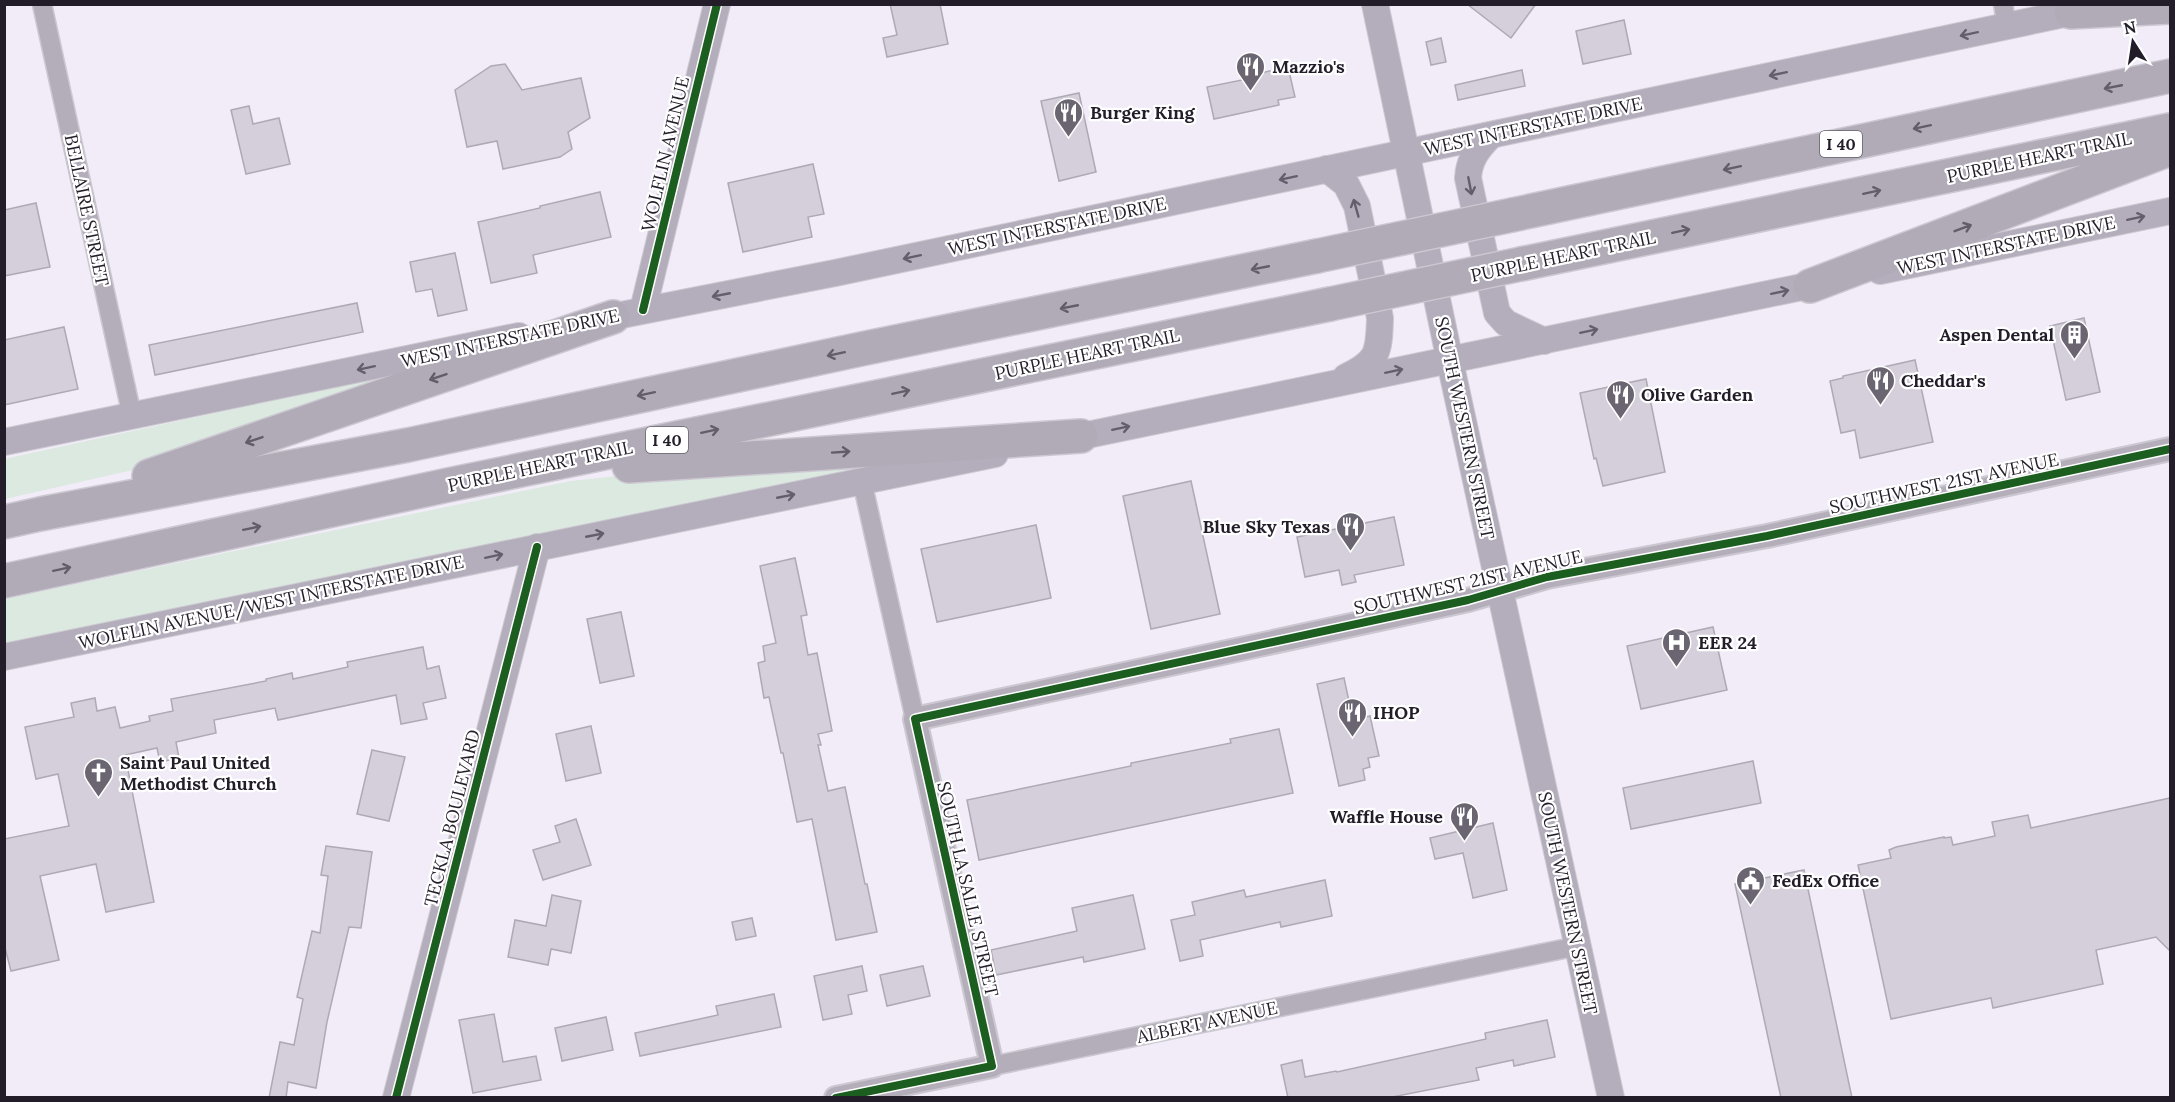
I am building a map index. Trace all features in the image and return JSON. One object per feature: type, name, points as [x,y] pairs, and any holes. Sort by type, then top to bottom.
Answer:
[{"type":"highway","points":[[2071,12],[2170,7]]},
{"type":"highway","name":"I 40","points":[[4,522],[408,445],[1317,256],[2170,75]]},
{"type":"highway","name":"PURPLE HEART TRAIL","points":[[4,581],[448,485],[2170,130]]},
{"type":"highway","points":[[1810,286],[2170,149]]},
{"type":"highway","points":[[40,514],[628,313]]},
{"type":"highway","points":[[448,485],[650,464],[1081,436]]},
{"type":"main road","name":"WOLFLIN AVENUE","points":[[628,313],[717,4]]},
{"type":"main road","name":"SOUTH WESTERN STREET","points":[[1375,4],[1611,1098]]},
{"type":"main road","name":"WEST INTERSTATE DRIVE","points":[[4,442],[628,313],[835,273],[1491,135],[2005,15],[2071,12],[2108,4]]},
{"type":"main road","points":[[1491,135],[1478,147],[1473,156],[1468,178],[1497,313],[1506,323],[1544,341]]},
{"type":"main road","points":[[1327,169],[1346,184],[1357,206],[1380,318],[1379,337],[1374,357],[1367,367],[1330,385]]},
{"type":"main road","name":"WEST INTERSTATE DRIVE","points":[[537,547],[2170,211]]},
{"type":"main road","name":"WOLFLIN AVENUE/WEST INTERSTATE DRIVE","points":[[4,657],[537,547]]},
{"type":"main road","name":"TECKLA BOULEVARD","points":[[396,1098],[537,547]]},
{"type":"street","name":"BELLAIRE STREET","points":[[42,4],[132,416]]},
{"type":"street","points":[[707,4],[708,39]]},
{"type":"street","name":"SOUTHWEST 21ST AVENUE","points":[[915,719],[1468,600],[1547,577],[1767,536],[2170,449]]},
{"type":"street","name":"SOUTH LA SALLE STREET","points":[[862,481],[992,1066]]},
{"type":"street","name":"ALBERT AVENUE","points":[[836,1098],[1578,946]]},
{"type":"shaded area","points":[[407,371],[146,467],[5,499],[4,459]]},
{"type":"shaded area","points":[[888,462],[5,645],[4,599],[571,481],[728,464]]},
{"type":"building","points":[[890,4],[940,4],[948,44],[887,57],[883,38],[897,35]]},
{"type":"building","points":[[1467,4],[1536,4],[1511,38]]},
{"type":"building","points":[[1624,20],[1631,54],[1583,64],[1576,31]]},
{"type":"building","points":[[1441,38],[1446,62],[1431,65],[1426,42]]},
{"type":"building","points":[[505,64],[522,90],[581,78],[590,118],[568,132],[572,149],[560,157],[503,169],[497,141],[467,147],[455,90],[491,66]]},
{"type":"building","name":"Mazzio's","points":[[1288,67],[1295,97],[1278,100],[1279,105],[1214,119],[1207,87],[1257,77],[1256,74]]},
{"type":"building","points":[[1522,70],[1525,86],[1458,100],[1455,85]]},
{"type":"building","name":"Burger King","points":[[1079,93],[1096,172],[1059,181],[1041,101]]},
{"type":"building","points":[[249,106],[253,124],[279,118],[290,164],[246,174],[231,110]]},
{"type":"building","points":[[813,164],[824,214],[808,217],[812,237],[743,252],[728,183]]},
{"type":"building","points":[[600,192],[611,237],[533,255],[537,273],[491,283],[478,222]]},
{"type":"building","points":[[36,203],[50,267],[4,276],[4,210]]},
{"type":"building","points":[[455,253],[467,310],[438,316],[432,289],[416,292],[410,262]]},
{"type":"building","points":[[357,303],[363,332],[155,375],[149,345]]},
{"type":"building","name":"Aspen Dental","points":[[2084,318],[2100,392],[2066,400],[2050,326]]},
{"type":"building","points":[[64,327],[78,389],[4,405],[4,340]]},
{"type":"building","name":"Cheddar's","points":[[1915,360],[1933,442],[1860,458],[1855,430],[1841,433],[1830,381]]},
{"type":"building","name":"Olive Garden","points":[[1646,379],[1665,472],[1603,486],[1596,458],[1594,459],[1580,393]]},
{"type":"building","points":[[1191,481],[1220,614],[1151,629],[1123,496]]},
{"type":"building","name":"Blue Sky Texas","points":[[1394,517],[1404,565],[1354,575],[1356,582],[1342,585],[1339,570],[1305,577],[1297,537]]},
{"type":"building","points":[[1036,525],[1051,598],[937,622],[921,549]]},
{"type":"building","points":[[795,558],[807,615],[801,616],[808,655],[817,653],[832,731],[818,734],[821,745],[818,745],[828,791],[845,787],[877,932],[836,940],[812,819],[797,822],[783,753],[781,753],[769,697],[764,698],[758,663],[765,661],[763,646],[776,643],[760,566]]},
{"type":"building","points":[[621,612],[634,676],[600,683],[587,619]]},
{"type":"building","name":"EER 24","points":[[1713,627],[1727,690],[1641,709],[1627,646]]},
{"type":"building","points":[[423,647],[427,669],[439,666],[446,698],[423,703],[427,719],[401,724],[396,695],[278,720],[275,708],[214,720],[216,733],[176,742],[179,758],[160,762],[157,748],[125,755],[154,902],[106,912],[96,864],[40,876],[59,960],[11,971],[4,944],[4,839],[69,826],[58,774],[36,779],[25,727],[74,717],[71,703],[95,698],[97,711],[115,707],[120,728],[150,721],[149,716],[173,711],[171,699],[266,681],[266,679],[292,673],[293,679],[348,667],[347,662]]},
{"type":"building","name":"IHOP","points":[[1344,678],[1353,720],[1370,716],[1379,756],[1368,758],[1370,767],[1363,769],[1365,780],[1339,786],[1317,684]]},
{"type":"building","points":[[591,726],[601,773],[566,781],[556,734]]},
{"type":"building","points":[[1279,729],[1293,793],[979,860],[967,800],[1131,766],[1131,763],[1231,743],[1230,739]]},
{"type":"building","points":[[372,750],[405,757],[389,821],[357,814]]},
{"type":"building","points":[[1753,761],[1761,803],[1631,829],[1623,788]]},
{"type":"building","points":[[2170,798],[2170,951],[2156,937],[2096,950],[2103,984],[1993,1008],[1991,998],[1891,1019],[1858,865],[1891,858],[1889,850],[1896,847],[1944,837],[1951,837],[1953,845],[1995,836],[1992,822],[2028,815],[2031,828]]},
{"type":"building","points":[[576,819],[591,865],[543,880],[533,850],[560,842],[555,826]]},
{"type":"building","points":[[1493,823],[1507,890],[1473,898],[1463,853],[1435,859],[1430,838]]},
{"type":"building","points":[[326,846],[372,852],[361,928],[349,927],[327,1022],[316,1088],[288,1082],[286,1098],[269,1098],[280,1042],[294,1045],[303,999],[297,997],[312,931],[320,933],[328,876],[321,875]]},
{"type":"building","points":[[1804,870],[1852,1098],[1781,1098],[1735,884]]},
{"type":"building","points":[[1325,880],[1332,916],[1281,927],[1280,922],[1200,940],[1203,956],[1180,961],[1171,920],[1195,915],[1192,902],[1244,890],[1246,897]]},
{"type":"building","points":[[552,895],[581,901],[571,953],[551,949],[548,965],[508,957],[515,920],[546,926]]},
{"type":"building","points":[[1133,895],[1145,949],[1084,962],[1083,957],[996,975],[991,950],[1077,931],[1072,908]]},
{"type":"building","points":[[752,918],[756,936],[736,940],[732,922]]},
{"type":"building","points":[[862,966],[867,991],[848,995],[852,1014],[823,1020],[814,976]]},
{"type":"building","points":[[923,966],[930,996],[887,1006],[880,975]]},
{"type":"building","points":[[774,994],[781,1027],[640,1056],[635,1033],[718,1015],[716,1006]]},
{"type":"building","points":[[494,1014],[503,1062],[536,1056],[541,1080],[473,1093],[459,1020]]},
{"type":"building","points":[[606,1017],[613,1050],[562,1061],[555,1028]]},
{"type":"building","points":[[1547,1020],[1555,1057],[1514,1066],[1513,1060],[1476,1068],[1479,1080],[1387,1098],[1288,1098],[1281,1065],[1302,1060],[1305,1077],[1337,1072],[1486,1039],[1485,1033]]},
{"type":"cycle path","points":[[643,310],[717,4]]},
{"type":"cycle path","points":[[836,1098],[992,1066],[915,719],[1468,600],[1547,577],[1767,536],[2170,449]]},
{"type":"cycle path","points":[[396,1098],[537,547]]},
{"type":"place","name":"Mazzio's","points":[[1251,92]]},
{"type":"place","name":"Burger King","points":[[1069,138]]},
{"type":"place","name":"Aspen Dental","points":[[2075,360]]},
{"type":"place","name":"Cheddar's","points":[[1880,406]]},
{"type":"place","name":"Olive Garden","points":[[1620,420]]},
{"type":"place","name":"Blue Sky Texas","points":[[1351,552]]},
{"type":"place","name":"EER 24","points":[[1677,668]]},
{"type":"place","name":"IHOP","points":[[1352,738]]},
{"type":"place","name":"Saint Paul United Methodist Church","points":[[99,798]]},
{"type":"place","name":"Waffle House","points":[[1464,842]]},
{"type":"place","name":"FedEx Office","points":[[1751,906]]}]
